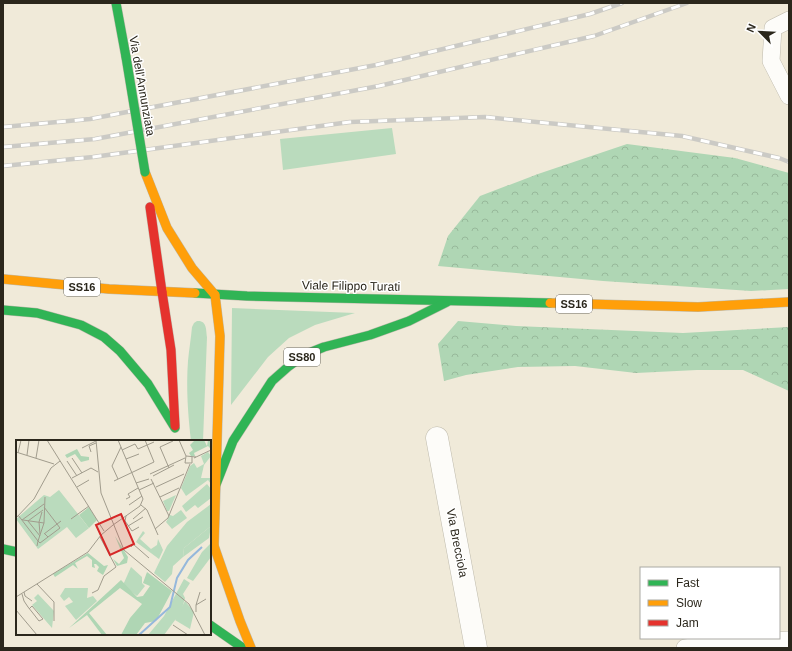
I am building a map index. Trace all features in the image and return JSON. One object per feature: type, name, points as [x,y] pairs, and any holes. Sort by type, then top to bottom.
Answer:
[{"type":"main road","name":"Via dell'Annunziata","points":[[3,310],[37,313],[81,325],[104,337],[120,351],[148,384],[174,432],[171,350],[126,57],[116,3]]},
{"type":"main road","name":"Via dell'Annunziata","points":[[144,172],[167,228],[192,268],[215,295]]},
{"type":"main road","name":"Viale Filippo Turati","points":[[3,279],[109,289],[255,297],[451,300],[698,307],[789,302]]},
{"type":"main road","name":"SS80","points":[[215,295],[220,336],[215,487],[211,544],[251,648]]},
{"type":"main road","name":"SS80","points":[[215,487],[233,441],[272,381],[289,366],[304,355],[324,347],[370,335],[396,326],[451,300]]},
{"type":"main road","points":[[3,549],[16,552]]},
{"type":"main road","points":[[211,626],[243,648]]},
{"type":"street","name":"Via Brecciola","points":[[437,438],[476,648]]},
{"type":"lane","points":[[789,20],[773,28],[771,61],[789,96]]},
{"type":"lane","points":[[685,648],[707,645],[789,640]]},
{"type":"green space","points":[[392,128],[396,154],[283,170],[280,139]]},
{"type":"green space","points":[[627,144],[735,158],[789,173],[789,289],[751,291],[603,281],[438,266],[448,236],[480,196],[538,174]]},
{"type":"green space","points":[[232,308],[355,313],[315,325],[289,338],[268,357],[231,405]]},
{"type":"green space","points":[[197,321],[203,322],[207,337],[203,440],[191,440],[189,421],[187,371],[192,327]]},
{"type":"green space","points":[[458,321],[516,326],[683,333],[789,327],[789,391],[743,370],[697,370],[636,373],[575,366],[518,367],[466,375],[444,381],[438,344]]},
{"type":"railway","points":[[3,127],[90,119],[376,65],[590,14],[622,3]]},
{"type":"railway","points":[[3,147],[95,139],[379,86],[594,36],[687,3]]},
{"type":"railway","points":[[3,166],[93,157],[350,122],[485,117],[682,136],[779,158],[789,162]]},
{"type":"traffic: fast","points":[[116,3],[126,57]]},
{"type":"traffic: fast","points":[[126,57],[145,172]]},
{"type":"traffic: fast","points":[[195,293],[247,296],[550,303]]},
{"type":"traffic: fast","points":[[215,487],[233,441],[272,381],[289,366],[304,355],[324,347],[370,335],[409,321],[447,302]]},
{"type":"traffic: fast","points":[[3,310],[37,313],[81,325],[104,337],[120,351],[148,384],[175,428]]},
{"type":"traffic: fast","points":[[3,549],[16,552]]},
{"type":"traffic: fast","points":[[211,626],[243,648]]},
{"type":"traffic: slow","points":[[145,172],[167,228],[192,268],[215,295]]},
{"type":"traffic: slow","points":[[3,279],[109,289],[195,293]]},
{"type":"traffic: slow","points":[[214,546],[220,336],[215,295]]},
{"type":"traffic: slow","points":[[550,303],[698,307],[789,302]]},
{"type":"traffic: slow","points":[[211,541],[251,648]]},
{"type":"traffic: jam","points":[[150,207],[162,292]]},
{"type":"traffic: jam","points":[[162,292],[171,350],[175,426]]}]
